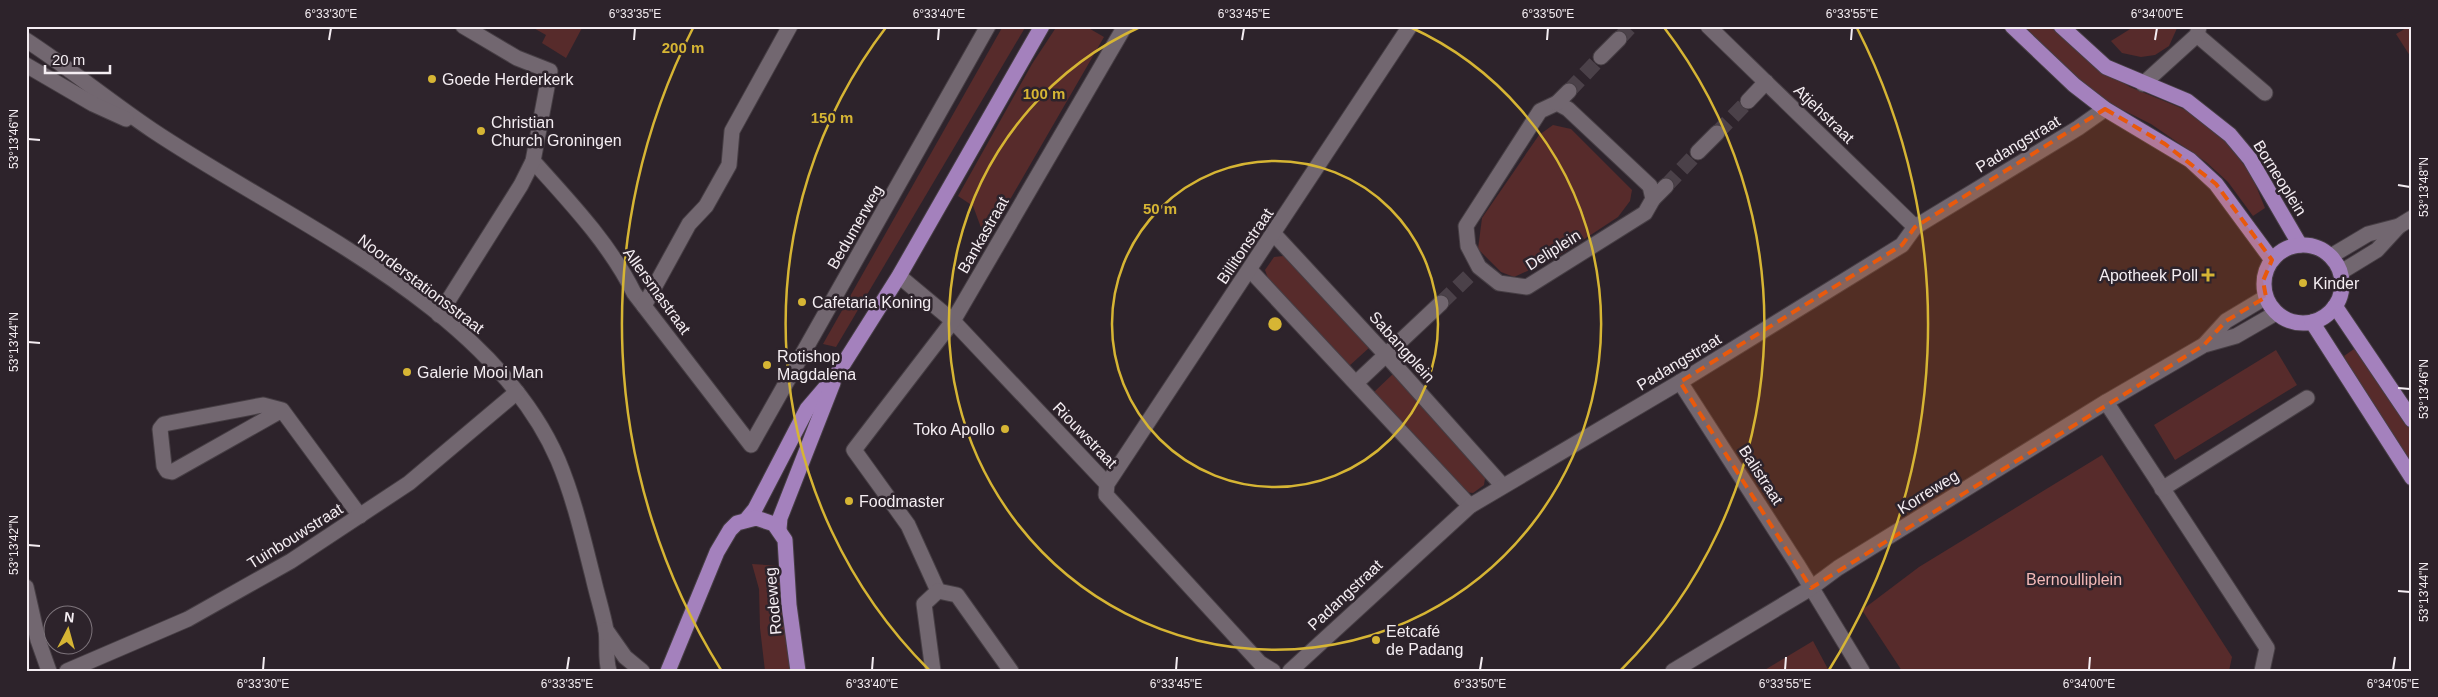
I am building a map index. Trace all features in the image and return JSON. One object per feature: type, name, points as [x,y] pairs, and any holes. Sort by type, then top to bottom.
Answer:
[{"type":"main road","points":[[746,520],[755,509],[807,409],[837,374],[899,276],[1042,26]]},
{"type":"main road","points":[[2012,26],[2074,86],[2105,109],[2190,160],[2216,184],[2272,260]]},
{"type":"main road","name":"Borneoplein","points":[[2061,26],[2106,67],[2187,101],[2230,136],[2250,159],[2300,245]]},
{"type":"main road","points":[[2300,245],[2318,247],[2331,256],[2341,272],[2342,290],[2335,306],[2324,317],[2312,322],[2292,322],[2276,313],[2266,297],[2263,281],[2272,260],[2284,249],[2300,245]]},
{"type":"main road","points":[[2335,306],[2412,420]]},
{"type":"main road","points":[[2312,322],[2412,478]]},
{"type":"main road","points":[[668,671],[717,552],[730,530],[738,523],[756,518],[766,520],[779,529],[780,518],[837,374]]},
{"type":"main road","name":"Rodeweg","points":[[779,529],[787,549],[787,592],[798,671]]},
{"type":"street","points":[[439,315],[521,185],[532,161],[550,71],[517,58],[463,26]]},
{"type":"street","points":[[644,306],[689,224],[706,206],[729,165],[732,131],[790,26]]},
{"type":"street","name":"Bedumerweg","points":[[752,444],[988,26]]},
{"type":"street","name":"Bankastraat","points":[[938,591],[908,524],[854,450],[953,321],[1125,26]]},
{"type":"street","name":"Billitonstraat","points":[[1107,484],[1410,26]]},
{"type":"street","name":"Atjehstraat","points":[[1708,26],[1915,226]]},
{"type":"street","points":[[2143,84],[2198,31],[2265,93]]},
{"type":"street","points":[[1601,57],[1619,39]]},
{"type":"street","name":"Noorderstationsstraat","points":[[26,40],[152,130],[354,253],[466,336],[517,392],[540,426],[558,460],[577,516],[606,630],[609,671]]},
{"type":"street","name":"Noorderstationsstraat","points":[[26,65],[94,104],[152,130]]},
{"type":"street","points":[[1748,101],[1766,82]]},
{"type":"street","name":"Deliplein","points":[[1569,91],[1557,104],[1540,112],[1466,226],[1468,246],[1475,271],[1499,283],[1528,287],[1646,213],[1653,199],[1666,186]]},
{"type":"street","points":[[1557,104],[1568,108],[1650,186],[1653,199]]},
{"type":"street","name":"Padangstraat","points":[[1290,671],[1470,506],[1680,382],[1902,244],[1915,226],[2105,109]]},
{"type":"street","points":[[1698,152],[1717,133]]},
{"type":"street","name":"Allersmastraat","points":[[532,161],[571,204],[625,275],[634,293],[752,444]]},
{"type":"street","points":[[2331,256],[2368,234],[2406,222]]},
{"type":"street","points":[[2341,272],[2377,250],[2406,222]]},
{"type":"street","name":"Sabangplein","points":[[1274,234],[1386,355],[1502,486]]},
{"type":"street","points":[[1250,270],[1470,506]]},
{"type":"street","name":"Riouwstraat","points":[[899,276],[953,321],[1107,484],[1106,494],[1260,663],[1273,671]]},
{"type":"street","name":"Korreweg","points":[[2204,345],[2226,321],[2266,297]]},
{"type":"street","points":[[1356,383],[1441,303]]},
{"type":"street","name":"Korreweg","points":[[1673,671],[1811,588],[1838,568],[2106,402],[2204,345],[2236,336],[2276,313]]},
{"type":"street","name":"Balistraat","points":[[1680,382],[1811,588]]},
{"type":"street","name":"Tuinbouwstraat","points":[[67,671],[188,619],[291,561],[409,483],[517,392]]},
{"type":"street","points":[[2162,489],[2307,398]]},
{"type":"street","points":[[2106,402],[2267,648],[2262,671]]},
{"type":"street","points":[[282,410],[172,472],[167,471],[164,466],[160,429],[164,424],[172,420],[263,405],[282,410],[360,516]]},
{"type":"street","points":[[26,588],[38,640],[49,671]]},
{"type":"street","points":[[1811,588],[1862,671]]},
{"type":"street","points":[[934,671],[924,604],[938,591],[957,595],[1012,671]]},
{"type":"street","name":"Noorderstationsstraat","points":[[606,630],[625,657],[642,671]]},
{"type":"highlighted area","points":[[2105,109],[2165,144],[2216,184],[2272,260],[2263,281],[2266,297],[2226,321],[2204,345],[1811,588],[1680,382],[1902,245],[1915,227]]},
{"type":"green space","points":[[530,26],[583,26],[566,58],[542,43],[546,35]]},
{"type":"green space","points":[[1003,26],[1026,26],[836,347],[823,344]]},
{"type":"green space","points":[[1057,26],[1085,26],[1104,37],[986,241],[973,206],[958,196],[1032,64]]},
{"type":"green space","points":[[2021,26],[2053,26],[2092,63],[2130,87],[2186,110],[2226,141],[2252,176],[2265,208],[2253,216],[2228,182],[2206,162],[2151,124],[2107,102],[2083,85]]},
{"type":"green space","points":[[2135,26],[2178,26],[2169,46],[2155,55],[2141,57],[2122,53],[2111,41]]},
{"type":"green space","points":[[2408,27],[2412,33],[2412,59],[2396,34]]},
{"type":"green space","points":[[1553,125],[1571,129],[1632,190],[1630,201],[1618,217],[1554,259],[1514,277],[1501,272],[1478,249],[1482,218],[1539,135]]},
{"type":"green space","points":[[1274,257],[1288,257],[1370,347],[1348,367],[1269,281],[1265,270]]},
{"type":"green space","points":[[2354,349],[2380,379],[2412,429],[2412,469],[2357,385],[2344,356]]},
{"type":"green space","points":[[2276,350],[2297,385],[2175,460],[2154,425]]},
{"type":"green space","points":[[1394,373],[1486,472],[1484,485],[1473,493],[1464,492],[1373,393]]},
{"type":"green space","name":"Bernoulliplein","points":[[2102,455],[2232,657],[2229,671],[1902,671],[1862,610],[1919,567]]},
{"type":"green space","points":[[752,564],[780,566],[792,671],[765,671],[760,628],[759,589]]},
{"type":"green space","points":[[1813,641],[1829,671],[1763,671]]},
{"type":"tunnel","points":[[1619,39],[1631,26]]},
{"type":"tunnel","points":[[1569,91],[1601,57]]},
{"type":"tunnel","points":[[1717,133],[1748,101]]},
{"type":"tunnel","points":[[1666,186],[1698,152]]},
{"type":"tunnel","points":[[1441,303],[1470,275]]},
{"type":"place","name":"Goede Herderkerk","points":[[432,79]]},
{"type":"place","name":"Christian Church Groningen","points":[[481,131]]},
{"type":"place","name":"Apotheek Poll","points":[[2208,275]]},
{"type":"place","name":"Kinder","points":[[2303,283]]},
{"type":"place","name":"Cafetaria Koning","points":[[802,302]]},
{"type":"place","name":"Rotishop Magdalena","points":[[767,365]]},
{"type":"place","name":"Galerie Mooi Man","points":[[407,372]]},
{"type":"place","name":"Toko Apollo","points":[[1005,429]]},
{"type":"place","name":"Foodmaster","points":[[849,501]]},
{"type":"place","name":"Eetcafé de Padang","points":[[1376,640]]}]
